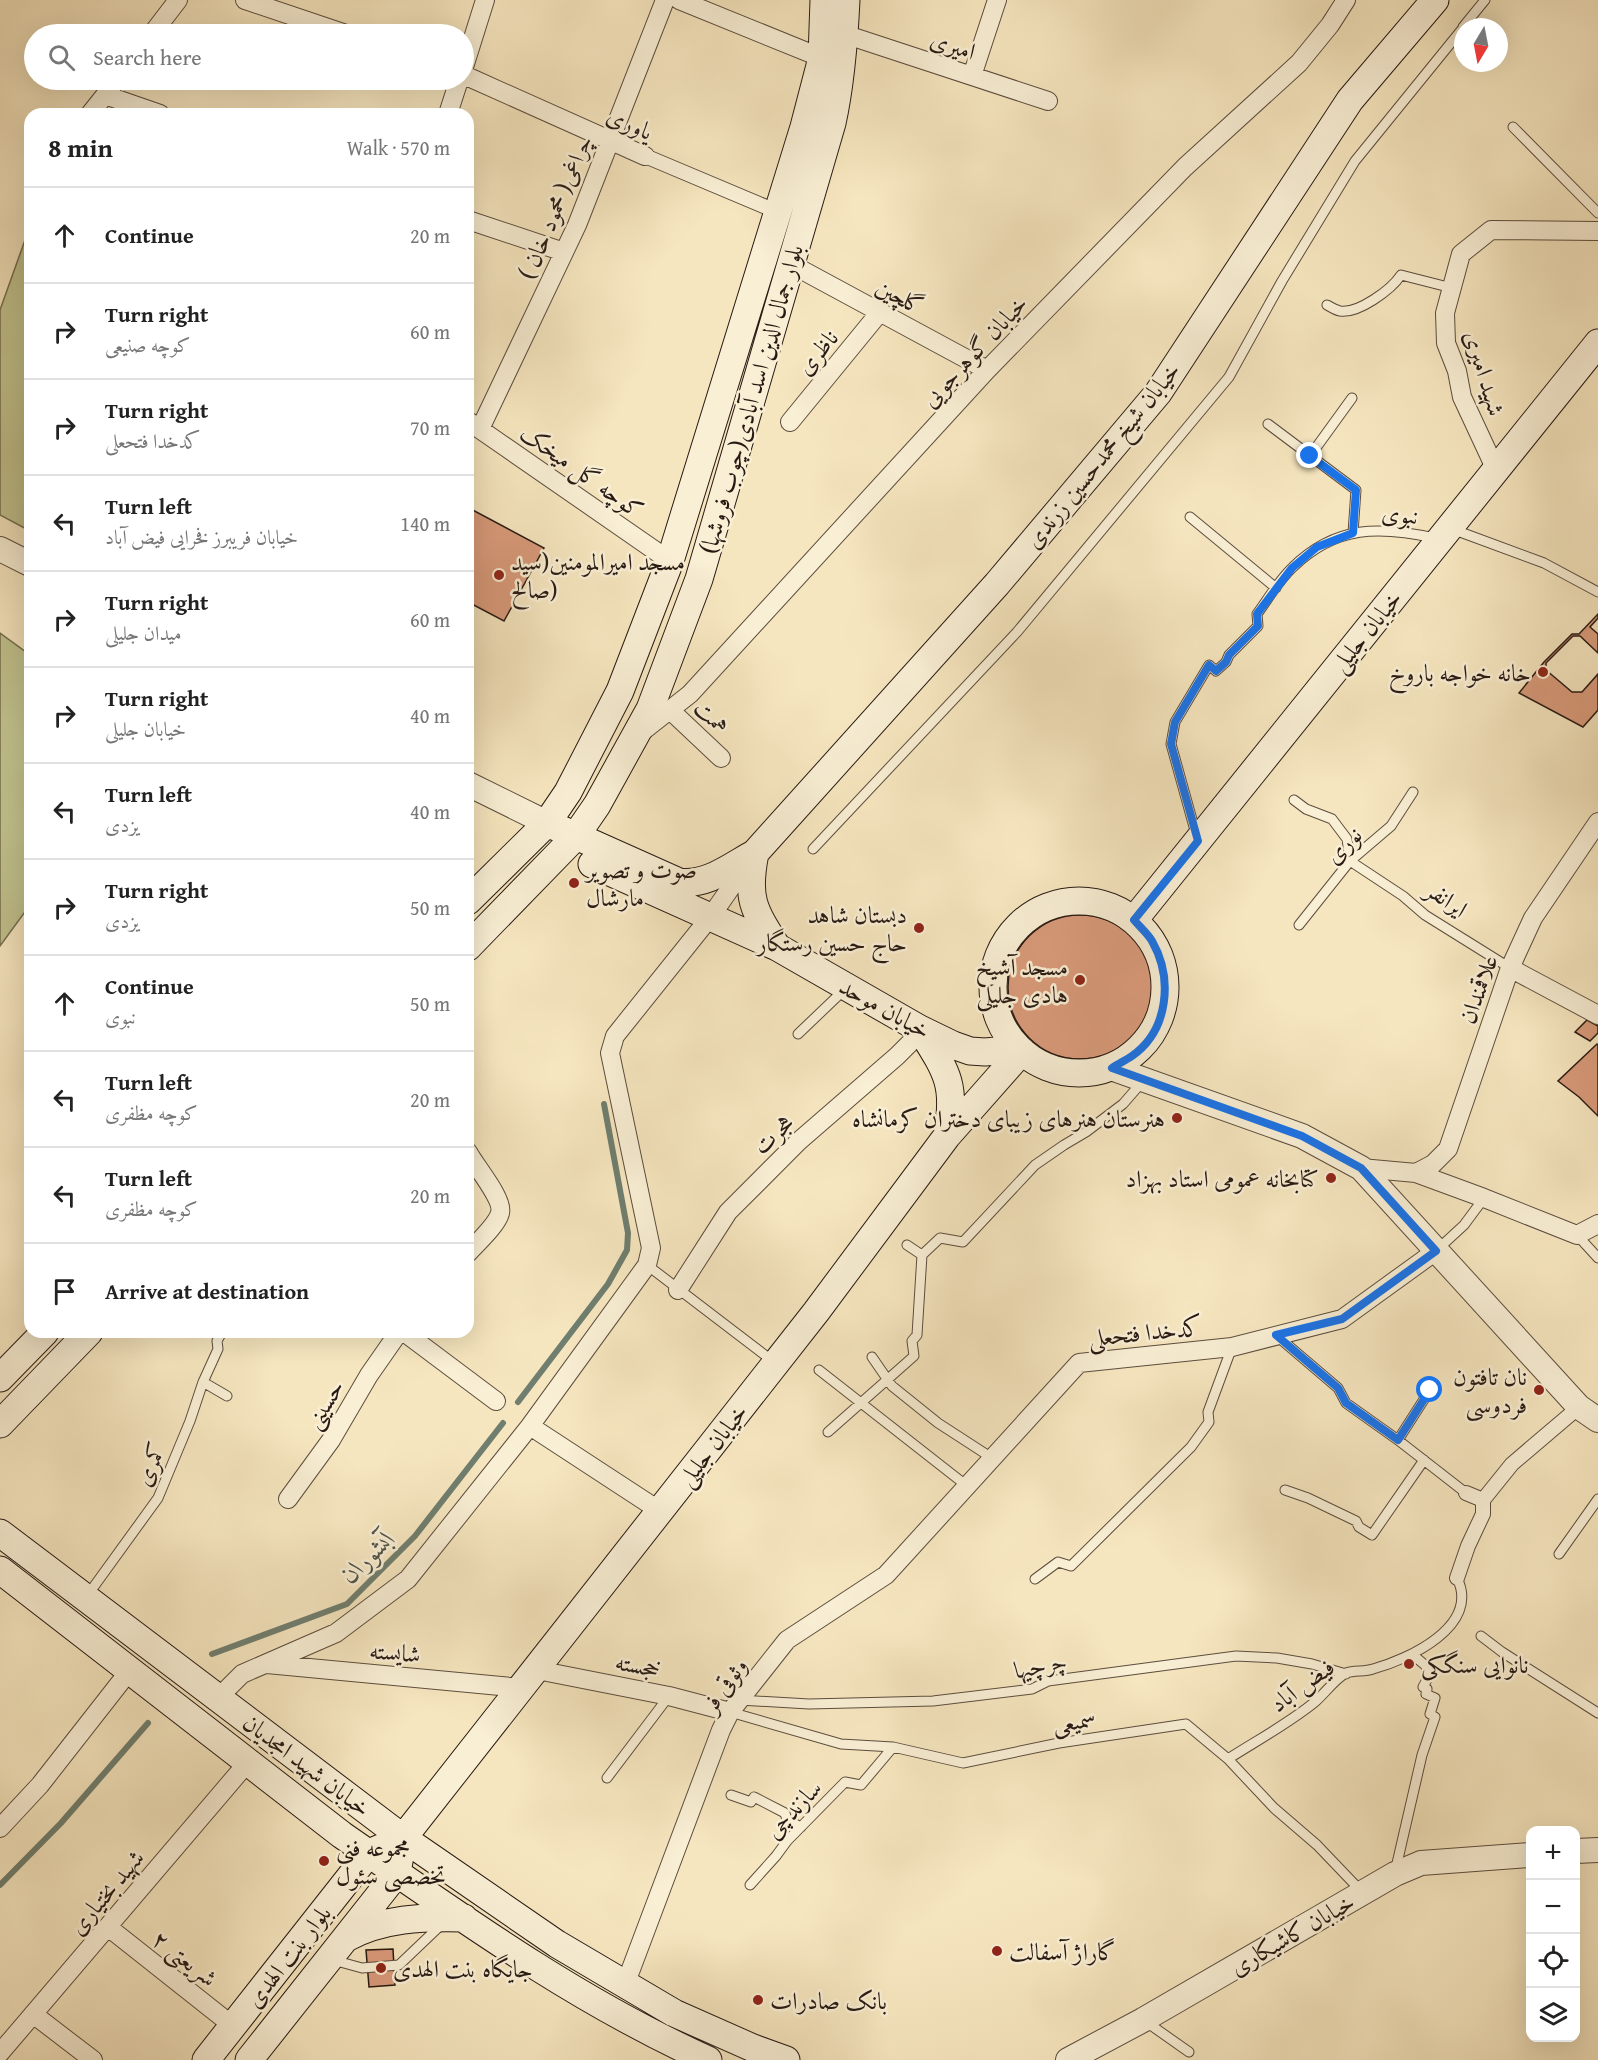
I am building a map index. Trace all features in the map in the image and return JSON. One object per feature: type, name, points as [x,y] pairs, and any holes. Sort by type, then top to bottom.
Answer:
[{"type":"main road","name":"بلوار جمال الدین اسد آبادی(چوب فروشها)","points":[[474,895],[541,829],[568,792],[620,691],[670,561],[816,89],[822,58],[824,0]]},
{"type":"main road","name":"بلوار جمال الدین اسد آبادی(چوب فروشها)","points":[[474,941],[568,844],[597,805],[650,709],[699,579],[838,96],[846,0]]},
{"type":"main road","name":"خیابان شیخ محمدحسین زرندی","points":[[755,853],[997,584],[1158,393],[1350,100],[1435,0]]},
{"type":"main road","name":"خیابان جلیلی","points":[[1134,920],[1598,343]]},
{"type":"main road","points":[[541,829],[568,844],[679,882],[692,884],[703,881],[755,853]]},
{"type":"main road","name":"خیابان موحد","points":[[568,844],[777,947],[920,1029],[970,1051],[1020,1050]]},
{"type":"main road","points":[[755,853],[750,877],[751,896],[758,917],[777,947]]},
{"type":"main road","points":[[1087,901],[1112,907],[1134,920],[1151,939],[1162,962],[1166,987],[1162,1013],[1151,1036],[1134,1055],[1112,1068],[1087,1073],[1062,1072],[1038,1064],[1020,1050],[999,1021],[993,996],[994,971],[1002,947],[1017,927],[1037,911],[1062,903],[1087,901]]},
{"type":"main road","points":[[920,1029],[947,1076],[952,1104],[947,1136]]},
{"type":"main road","name":"خیابان جلیلی","points":[[403,1838],[776,1363],[947,1136],[1020,1050]]},
{"type":"main road","points":[[0,1378],[39,1338]]},
{"type":"main road","points":[[0,1424],[83,1338]]},
{"type":"main road","name":"خیابان شهید امجدیان","points":[[0,1533],[403,1838],[557,1944],[674,2013],[786,2060]]},
{"type":"main road","name":"خیابان شهید امجدیان","points":[[0,1570],[248,1762],[456,1918],[606,2008],[708,2060]]},
{"type":"main road","points":[[397,1874],[403,1838]]},
{"type":"main road","name":"بلوار بنت الهدی","points":[[206,2060],[369,1853],[403,1838]]},
{"type":"main road","name":"بلوار بنت الهدی","points":[[249,2060],[397,1874]]},
{"type":"main road","points":[[335,1950],[366,1928],[383,1923],[414,1918],[456,1918]]},
{"type":"street","points":[[160,24],[178,0]]},
{"type":"street","points":[[245,0],[316,24]]},
{"type":"street","points":[[474,35],[485,0]]},
{"type":"street","name":"چراغی( محمود خان )","points":[[474,425],[577,225],[665,0]]},
{"type":"street","points":[[680,0],[822,58]]},
{"type":"street","points":[[972,76],[997,0]]},
{"type":"street","name":"خیابان گوهرجویی","points":[[636,736],[690,694],[987,370],[1185,167],[1299,63],[1330,25],[1346,0]]},
{"type":"street","name":"امیری","points":[[844,34],[1048,101]]},
{"type":"street","name":"یاوری","points":[[474,80],[610,141],[778,212]]},
{"type":"street","points":[[95,108],[109,90]]},
{"type":"street","points":[[450,108],[456,90]]},
{"type":"street","points":[[105,95],[143,108]]},
{"type":"street","points":[[474,222],[564,252]]},
{"type":"street","name":"شهید امیری","points":[[1496,470],[1462,397],[1457,371],[1446,343],[1445,313],[1461,254],[1491,230],[1598,231]]},
{"type":"street","name":"گلچین","points":[[789,263],[987,370]]},
{"type":"street","name":"ناظری","points":[[790,422],[880,312]]},
{"type":"street","name":"کوچه گل میخک","points":[[474,425],[670,561]]},
{"type":"street","points":[[0,549],[24,561]]},
{"type":"street","name":"همت","points":[[670,710],[721,758]]},
{"type":"street","points":[[474,788],[541,829]]},
{"type":"street","points":[[474,800],[541,829]]},
{"type":"street","name":"علاقمندان","points":[[1416,1173],[1433,1164],[1448,1149],[1510,968],[1533,918],[1598,822]]},
{"type":"street","points":[[218,1698],[242,1674],[336,1633],[408,1579],[530,1426],[647,1265],[651,1248],[610,1053],[615,1036],[711,916],[755,853]]},
{"type":"street","name":"ایرانفر","points":[[1510,968],[1598,1015]]},
{"type":"street","name":"هجرت","points":[[678,1290],[728,1212],[799,1141],[897,1056],[920,1029]]},
{"type":"street","points":[[1112,1068],[1302,1136],[1361,1168],[1436,1251],[1592,1413],[1512,1464],[1483,1500],[1483,1514],[1468,1546],[1458,1578]]},
{"type":"street","points":[[474,1161],[499,1201],[501,1212],[474,1246]]},
{"type":"street","points":[[1361,1168],[1416,1173],[1577,1235],[1598,1224]]},
{"type":"street","name":"کدخدا فتحعلی","points":[[967,1486],[1079,1363],[1232,1347],[1342,1319],[1436,1251]]},
{"type":"street","name":"حسینی","points":[[288,1499],[331,1440],[369,1375],[395,1338]]},
{"type":"street","points":[[412,1338],[496,1401]]},
{"type":"street","points":[[530,1426],[660,1511]]},
{"type":"street","name":"وثوقی فر","points":[[625,1985],[721,1730],[735,1706],[787,1640],[886,1575],[967,1486]]},
{"type":"street","points":[[1466,1492],[1483,1500]]},
{"type":"street","name":"شایسته","points":[[265,1664],[529,1679]]},
{"type":"street","points":[[0,1828],[40,1785],[130,1670]]},
{"type":"street","name":"خجسته","points":[[529,1679],[735,1706]]},
{"type":"street","name":"شهید بختیاری","points":[[0,2053],[248,1762]]},
{"type":"street","points":[[1580,1851],[1598,1850]]},
{"type":"street","name":"خیابان کاشیکاری","points":[[1068,2060],[1143,2020],[1395,1874],[1421,1863],[1526,1855]]},
{"type":"street","name":"شریعتی ۲","points":[[108,1927],[233,2026]]},
{"type":"street","points":[[33,2014],[93,2060]]},
{"type":"lane","points":[[1470,18],[1485,0]]},
{"type":"lane","points":[[813,849],[1017,632],[1229,377],[1281,281],[1355,161],[1454,38]]},
{"type":"lane","points":[[1513,127],[1598,213]]},
{"type":"lane","points":[[1327,305],[1338,311],[1347,311],[1382,294],[1396,283],[1401,275],[1452,288]]},
{"type":"lane","points":[[1310,456],[1352,398]]},
{"type":"lane","points":[[1268,424],[1356,490],[1353,533]]},
{"type":"lane","points":[[1190,517],[1276,588]]},
{"type":"lane","name":"نبوی","points":[[1198,841],[1171,744],[1175,722],[1209,665],[1216,671],[1226,662],[1229,655],[1258,626],[1257,614],[1276,588],[1292,568],[1317,547],[1353,533],[1389,531],[1445,533],[1544,563],[1598,592]]},
{"type":"lane","name":"نوری","points":[[1299,926],[1350,861],[1391,826],[1413,792]]},
{"type":"lane","points":[[1294,800],[1306,809],[1332,819],[1347,839],[1350,861]]},
{"type":"lane","name":"ایرانفر","points":[[1350,861],[1403,896],[1425,915],[1510,968]]},
{"type":"lane","points":[[798,1034],[847,986]]},
{"type":"lane","points":[[828,1432],[914,1356],[912,1341],[916,1335],[922,1256],[940,1238],[963,1242],[1035,1165],[1064,1144],[1086,1132],[1123,1104],[1145,1079]]},
{"type":"lane","points":[[1436,1251],[1464,1225],[1484,1198]]},
{"type":"lane","points":[[1577,1235],[1598,1258]]},
{"type":"lane","points":[[907,1245],[922,1256]]},
{"type":"lane","points":[[647,1265],[776,1363]]},
{"type":"lane","points":[[1276,1335],[1338,1388],[1346,1403],[1466,1492]]},
{"type":"lane","name":"کمری","points":[[86,1598],[158,1498],[218,1349],[219,1338]]},
{"type":"lane","points":[[1035,1579],[1058,1562],[1071,1566],[1191,1447],[1209,1422],[1208,1412],[1232,1347]]},
{"type":"lane","points":[[872,1357],[892,1386],[938,1423],[992,1458]]},
{"type":"lane","points":[[819,1370],[967,1486]]},
{"type":"lane","points":[[203,1382],[227,1396]]},
{"type":"lane","points":[[1398,1440],[1430,1390]]},
{"type":"lane","points":[[1285,1490],[1308,1498],[1356,1521],[1359,1527],[1372,1535],[1424,1460]]},
{"type":"lane","points":[[1559,1554],[1598,1499]]},
{"type":"lane","name":"فیض آباد","points":[[1228,1759],[1315,1702],[1346,1674],[1372,1670],[1413,1655],[1452,1625],[1461,1606],[1463,1589],[1458,1578]]},
{"type":"lane","points":[[1481,1636],[1502,1652],[1598,1713]]},
{"type":"lane","points":[[1395,1874],[1422,1755],[1436,1717],[1430,1714],[1435,1698],[1425,1694],[1427,1689],[1423,1687],[1430,1674],[1425,1665],[1413,1655]]},
{"type":"lane","name":"چرچیها","points":[[735,1706],[933,1701],[1032,1689],[1048,1681],[1236,1656],[1277,1658],[1312,1664],[1346,1674]]},
{"type":"lane","points":[[607,1778],[669,1696]]},
{"type":"lane","name":"سمیعی","points":[[735,1706],[841,1744],[893,1747],[963,1763],[1059,1743],[1186,1724],[1228,1759],[1274,1808],[1317,1845],[1363,1893]]},
{"type":"lane","name":"سازندچی","points":[[750,1885],[801,1827],[845,1782],[861,1785],[893,1747]]},
{"type":"lane","points":[[731,1795],[751,1802]]},
{"type":"lane","points":[[747,1813],[754,1797],[785,1813],[787,1820],[801,1827]]},
{"type":"lane","points":[[335,1950],[362,1968],[399,1965],[456,1918]]},
{"type":"lane","points":[[1143,2020],[1189,2052]]},
{"type":"green space","points":[[24,243],[24,528],[0,515],[0,310]]},
{"type":"green space","points":[[0,633],[24,651],[24,913],[0,946]]},
{"type":"building","name":"مسجد امیرالمومنین(سید صالح)","points":[[474,511],[544,548],[504,621],[474,605]]},
{"type":"building","name":"خانه خواجه باروخ","points":[[1598,614],[1598,618],[1590,627],[1598,634],[1598,653],[1580,636],[1573,636],[1546,663],[1546,670],[1572,692],[1582,692],[1598,674],[1598,710],[1583,727],[1519,693],[1544,662],[1572,634],[1579,634]]},
{"type":"building","name":"مسجد آشیخ هادی جلیلی","points":[[1080,915],[1107,921],[1131,936],[1146,960],[1152,987],[1146,1014],[1131,1038],[1107,1053],[1080,1059],[1053,1053],[1029,1038],[1014,1014],[1008,987],[1014,960],[1029,936],[1053,921]]},
{"type":"building","points":[[1587,1020],[1598,1026],[1598,1033],[1590,1041],[1575,1032]]},
{"type":"building","points":[[1598,1045],[1598,1116],[1558,1081]]},
{"type":"building","name":"جایگاه بنت الهدی","points":[[393,1949],[395,1985],[369,1987],[366,1950]]},
{"type":"waterway","name":"آبشوران","points":[[518,1402],[608,1284],[627,1250],[628,1233],[604,1104]]},
{"type":"waterway","name":"آبشوران","points":[[212,1654],[347,1604],[415,1536],[503,1423]]},
{"type":"waterway","name":"آبشوران","points":[[0,1885],[61,1823],[148,1723]]},
{"type":"place","name":"مسجد امیرالمومنین(سید صالح)","points":[[499,575]]},
{"type":"place","name":"خانه خواجه باروخ","points":[[1543,672]]},
{"type":"place","name":"صوت و تصویر مارشال","points":[[574,883]]},
{"type":"place","name":"دبستان شاهد حاج حسین رستگار","points":[[919,928]]},
{"type":"place","name":"مسجد آشیخ هادی جلیلی","points":[[1080,980]]},
{"type":"place","name":"هنرستان هنرهای زیبای دختران کرمانشاه","points":[[1177,1118]]},
{"type":"place","name":"کتابخانه عمومی استاد بهزاد","points":[[1331,1178]]},
{"type":"place","name":"نان تافتون فردوسی","points":[[1539,1390]]},
{"type":"place","name":"نانوایی سنگکی","points":[[1409,1664]]},
{"type":"place","name":"مجموعه فنی تخصصی سئول","points":[[324,1861]]},
{"type":"place","name":"گاراژ آسفالت","points":[[997,1951]]},
{"type":"place","name":"جایگاه بنت الهدی","points":[[381,1968]]},
{"type":"place","name":"بانک صادرات","points":[[758,2000]]},
{"type":"route","points":[[1310,456],[1356,490],[1353,533],[1317,547],[1292,568],[1257,614],[1258,626],[1216,671],[1209,665],[1175,722],[1171,744],[1198,841],[1134,920],[1151,939],[1162,962],[1166,987],[1162,1013],[1151,1036],[1134,1055],[1112,1068],[1302,1136],[1361,1168],[1436,1251],[1342,1319],[1276,1335],[1338,1388],[1346,1403],[1398,1440],[1430,1390]]}]
